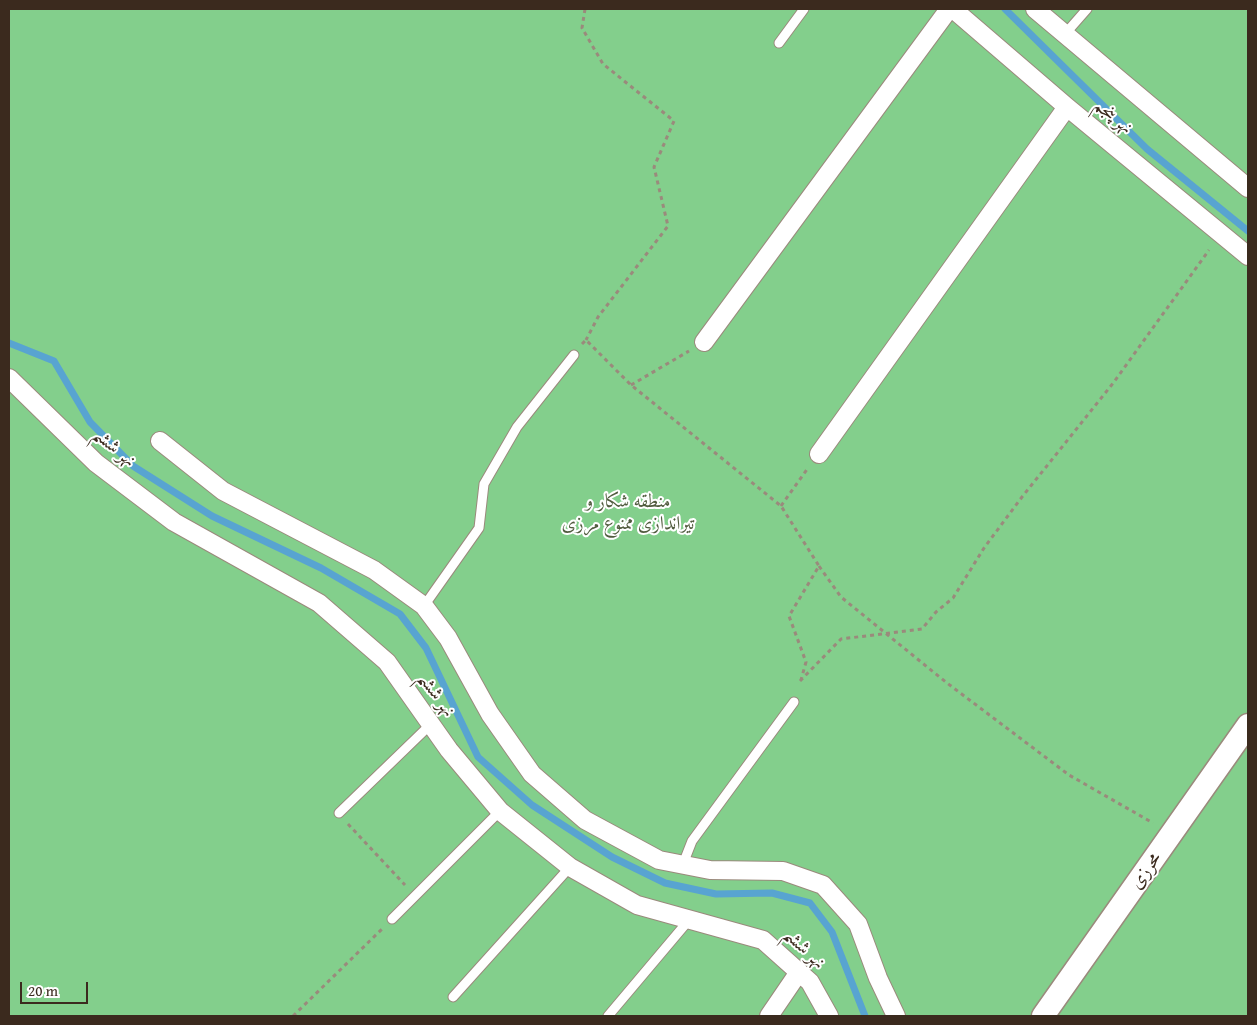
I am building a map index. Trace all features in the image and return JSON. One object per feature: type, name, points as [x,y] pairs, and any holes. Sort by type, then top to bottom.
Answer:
[{"type":"street","name":"نهر پنجم","points":[[951,9],[1248,256]]},
{"type":"street","points":[[704,342],[951,9]]},
{"type":"street","name":"نهر پنجم","points":[[1035,9],[1248,187]]},
{"type":"street","points":[[819,454],[1067,107]]},
{"type":"street","name":"نهر ششم","points":[[9,378],[96,463],[174,522],[319,603],[387,662],[431,724],[500,811],[570,867],[637,905],[764,940],[810,982],[829,1016]]},
{"type":"street","points":[[160,441],[223,491],[374,570],[424,606],[448,638],[490,714],[532,774],[585,820],[659,860],[710,870],[783,871],[824,885],[858,924],[878,978],[896,1016]]},
{"type":"street","name":"محرزی","points":[[1043,1016],[1248,725]]},
{"type":"street","points":[[770,1016],[799,972]]},
{"type":"lane","points":[[779,44],[804,9]]},
{"type":"lane","points":[[1065,34],[1087,9]]},
{"type":"lane","points":[[424,606],[479,528],[484,484],[517,427],[574,355]]},
{"type":"lane","points":[[683,864],[692,841],[794,702]]},
{"type":"lane","points":[[338,813],[431,724]]},
{"type":"lane","points":[[392,919],[500,811]]},
{"type":"lane","points":[[453,997],[570,867]]},
{"type":"lane","points":[[608,1016],[689,920]]},
{"type":"path","points":[[574,355],[586,340],[598,317],[668,226],[654,167],[674,121],[603,64],[582,28],[585,9]]},
{"type":"path","points":[[800,681],[841,639],[922,629],[936,612],[953,598],[989,540],[1114,382],[1221,234]]},
{"type":"path","points":[[586,340],[632,385],[781,506],[840,597],[947,683],[1068,775],[1172,834]]},
{"type":"path","points":[[632,385],[704,342]]},
{"type":"path","points":[[781,506],[819,454]]},
{"type":"path","points":[[794,702],[806,662],[789,616],[819,566]]},
{"type":"path","points":[[338,813],[416,896]]},
{"type":"path","points":[[293,1016],[392,919]]},
{"type":"green space","name":"منطقه شکار و تیراندازی ممنوع مرزی","points":[[9,9],[1248,9],[1248,1016],[9,1016]]},
{"type":"waterway","points":[[1005,9],[1147,149],[1248,231]]},
{"type":"waterway","points":[[9,343],[54,361],[90,422],[133,466],[212,516],[321,568],[400,614],[426,648],[478,757],[532,805],[612,857],[665,883],[716,894],[772,893],[810,903],[832,932],[865,1016]]}]
